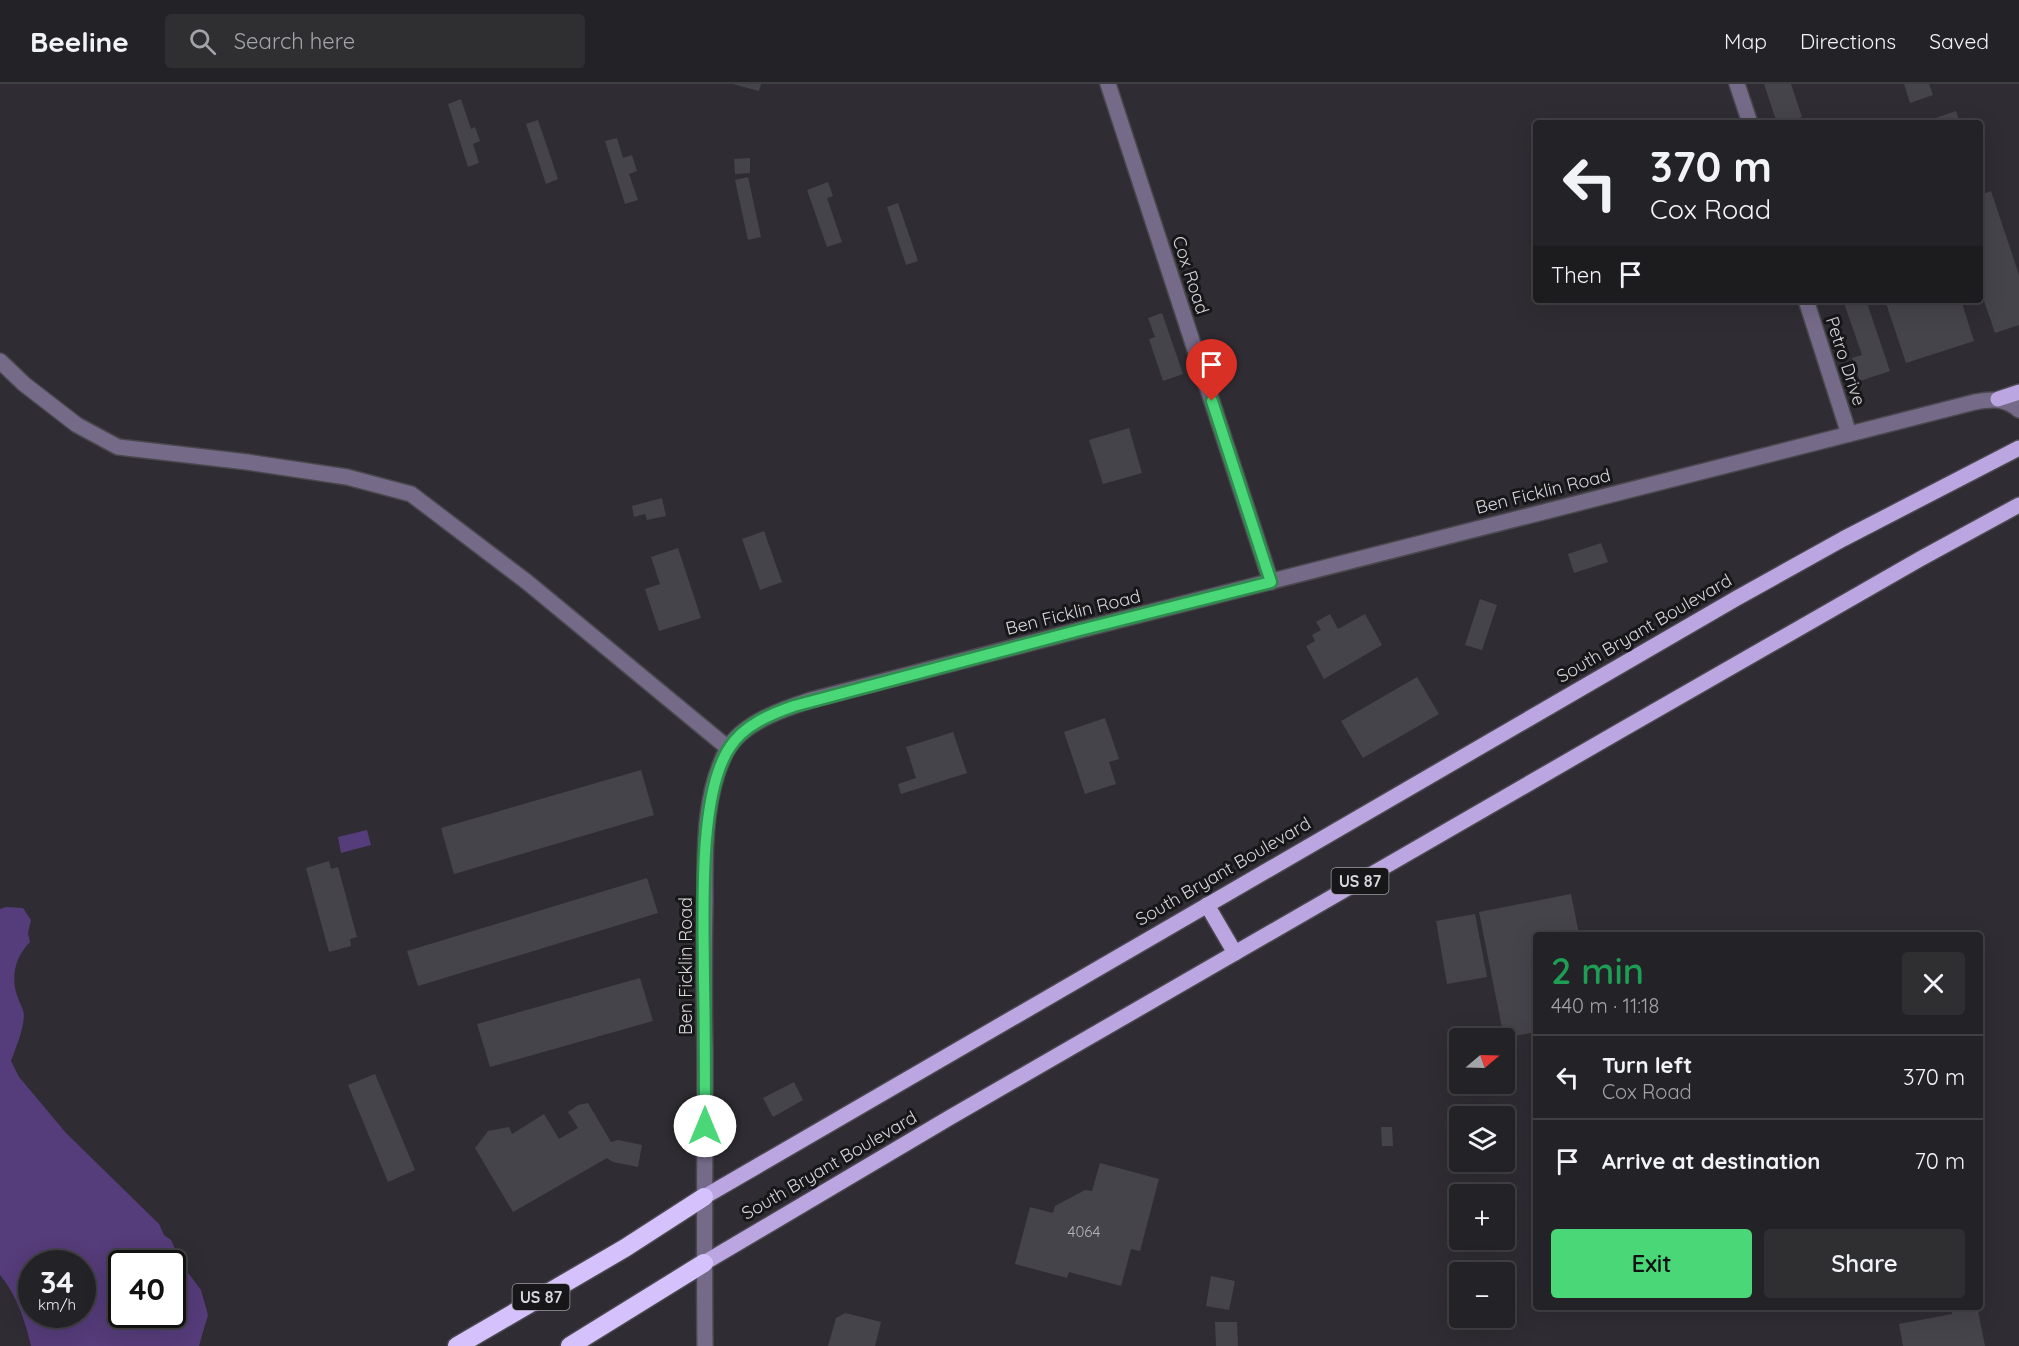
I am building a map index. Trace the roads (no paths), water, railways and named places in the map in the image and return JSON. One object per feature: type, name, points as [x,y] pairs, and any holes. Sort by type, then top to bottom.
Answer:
[{"type":"highway","name":"South Bryant Boulevard","points":[[457,1346],[625,1248],[704,1197]]},
{"type":"highway","name":"South Bryant Boulevard","points":[[570,1346],[704,1263]]},
{"type":"main road","points":[[1998,399],[2019,392]]},
{"type":"main road","name":"South Bryant Boulevard","points":[[704,1197],[1744,594],[1853,534],[2019,448]]},
{"type":"main road","name":"South Bryant Boulevard","points":[[704,1263],[1235,953],[1920,559],[2019,505]]},
{"type":"main road","points":[[1207,905],[1235,953]]},
{"type":"street","name":"Cox Road","points":[[1108,84],[1271,582]]},
{"type":"street","points":[[1737,84],[1749,120]]},
{"type":"street","name":"Petro Drive","points":[[1807,303],[1849,434]]},
{"type":"street","points":[[0,361],[24,384],[77,425],[118,447],[247,462],[347,477],[411,494],[527,582],[728,748]]},
{"type":"street","name":"Ben Ficklin Road","points":[[705,1346],[704,936],[706,839],[709,813],[720,765],[728,748],[735,740],[761,720],[794,706],[1080,630],[1975,402],[1998,399]]},
{"type":"street","points":[[1998,399],[2009,402],[2019,410]]}]
